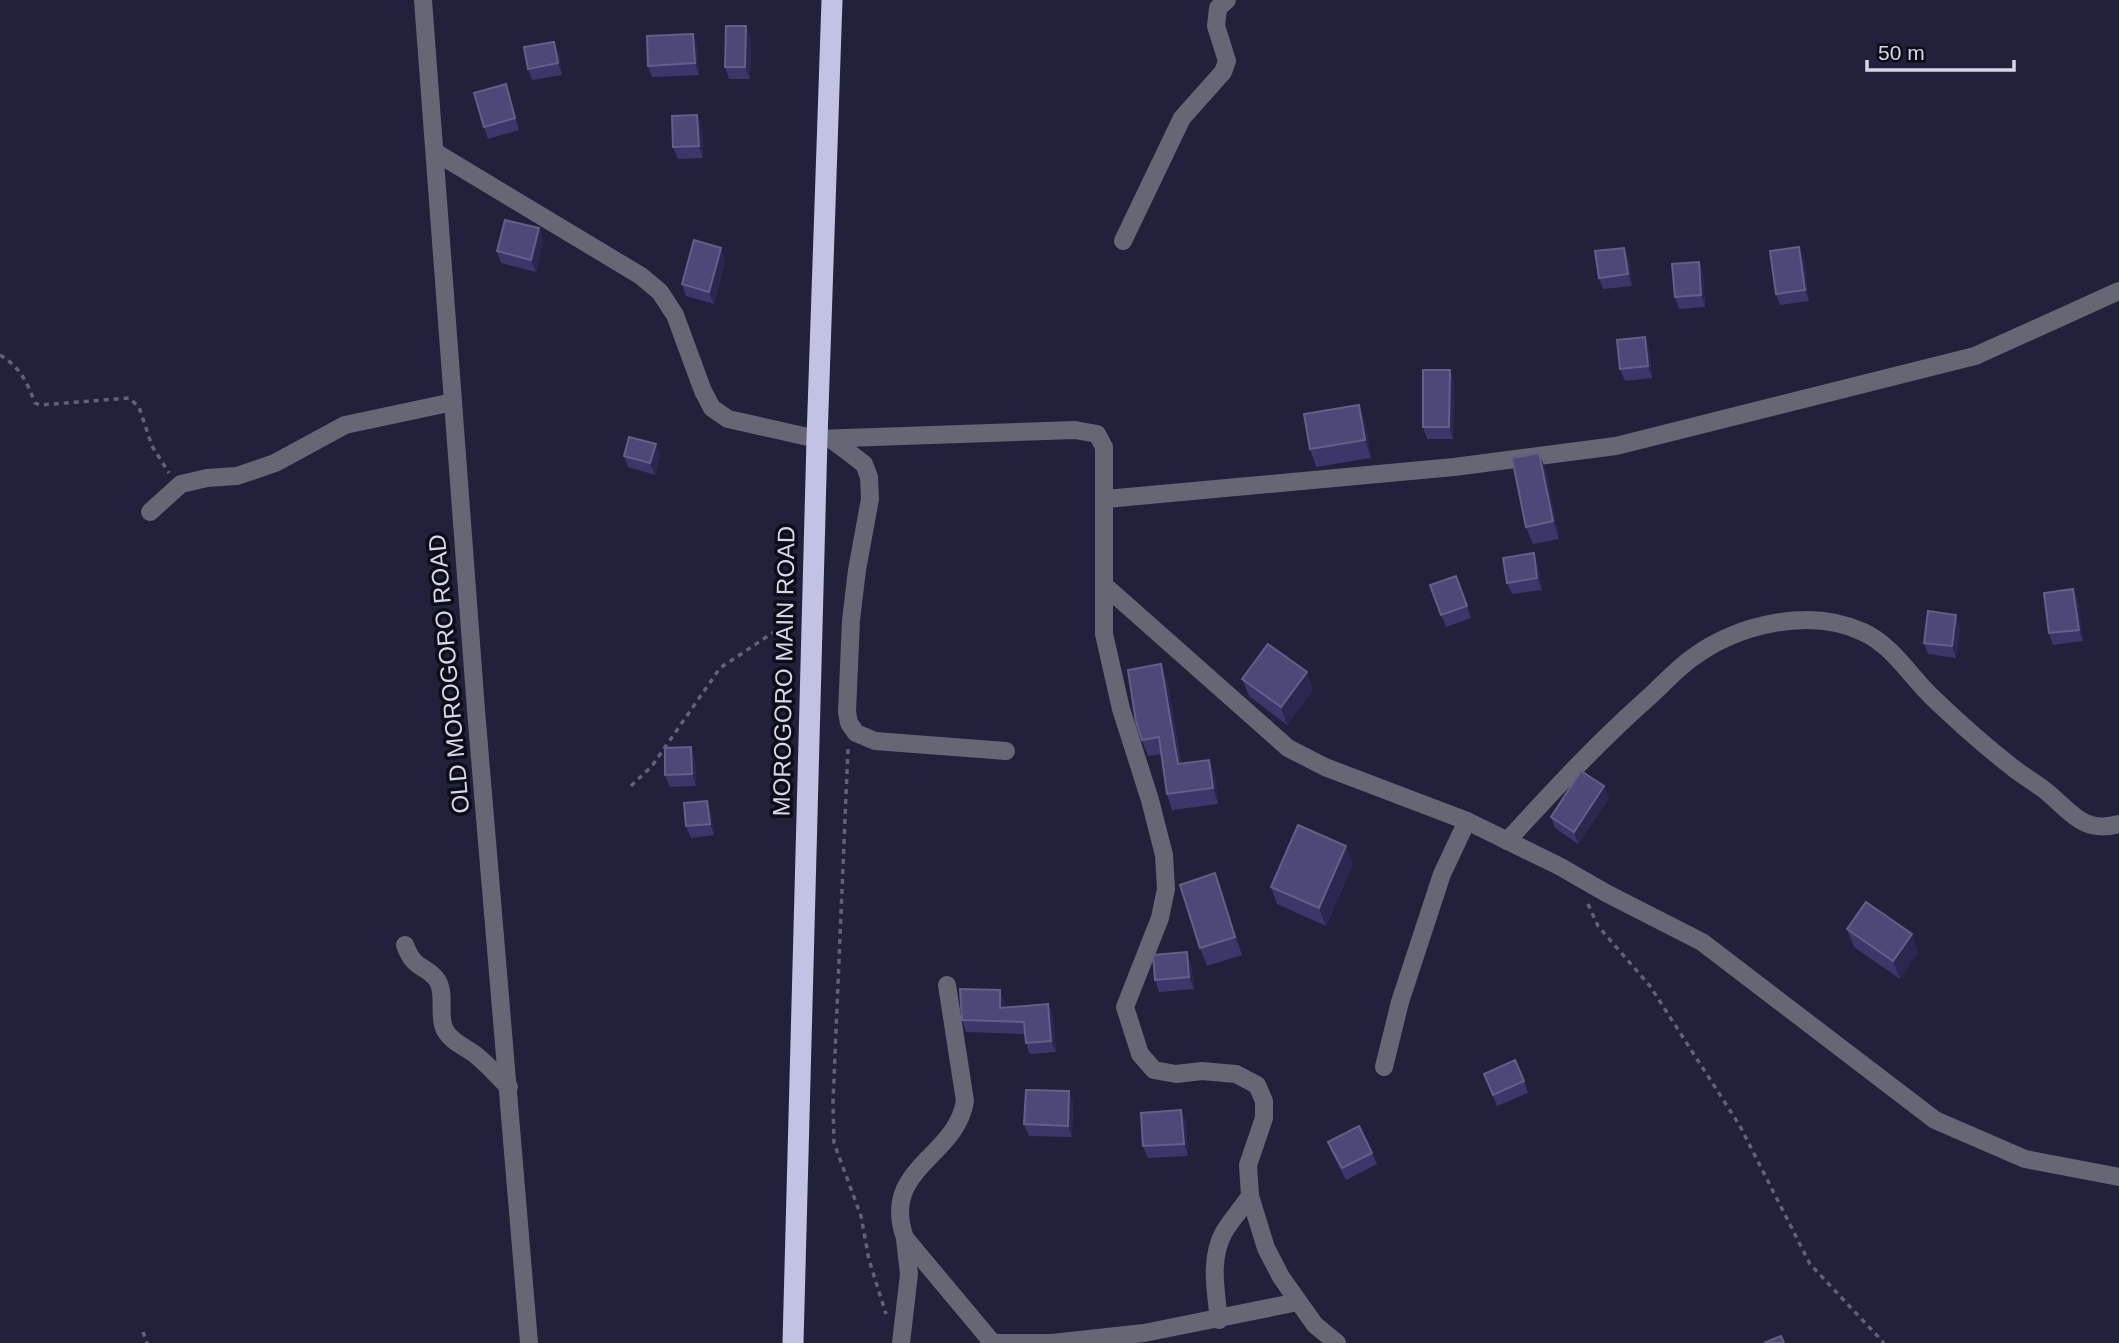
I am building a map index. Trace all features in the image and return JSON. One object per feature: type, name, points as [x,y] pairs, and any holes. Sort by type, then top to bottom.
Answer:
[{"type":"highway","name":"MOROGORO MAIN ROAD","points":[[793,1343],[813,588],[824,439],[832,0]]},
{"type":"street","name":"OLD MOROGORO ROAD","points":[[423,0],[476,710],[529,1343]]},
{"type":"street","points":[[1123,241],[1182,118],[1223,72],[1227,61],[1216,26],[1218,8],[1227,0]]},
{"type":"street","points":[[435,152],[641,276],[660,292],[675,315],[712,408],[728,419],[824,439],[1075,430],[1097,434],[1104,447],[1104,634],[1121,709],[1150,800],[1164,855],[1166,878],[1160,918],[1125,1007],[1140,1054],[1154,1070],[1176,1074],[1202,1071],[1236,1074],[1257,1085],[1264,1101],[1264,1118],[1248,1165],[1250,1196],[1266,1248],[1281,1277],[1315,1325],[1338,1343]]},
{"type":"street","points":[[1105,499],[1454,467],[1616,446],[1975,356],[2119,291]]},
{"type":"street","points":[[150,512],[181,484],[207,478],[237,476],[275,463],[345,425],[453,402]]},
{"type":"street","points":[[824,439],[864,464],[869,477],[870,499],[851,620],[849,723],[856,733],[874,741],[1006,751]]},
{"type":"street","points":[[1104,585],[1288,748],[1325,766],[1467,821],[1702,942],[1935,1120],[2025,1159],[2119,1177]]},
{"type":"street","points":[[1507,841],[1603,738],[1693,657],[1725,639],[1764,624],[1794,618],[1828,622],[1862,631],[1882,643],[1932,697],[2013,768],[2044,789],[2076,817],[2102,829],[2119,824]]},
{"type":"street","points":[[1384,1067],[1400,1002],[1442,874],[1467,821]]},
{"type":"street","points":[[405,945],[410,959],[436,977],[440,985],[440,1007],[445,1029],[457,1044],[476,1055],[509,1087]]},
{"type":"street","points":[[901,1343],[909,1274],[901,1226],[900,1208],[904,1188],[918,1167],[951,1133],[963,1113],[965,1101],[947,985]]},
{"type":"street","points":[[1219,1320],[1215,1277],[1217,1251],[1223,1234],[1250,1196]]},
{"type":"street","points":[[905,1238],[990,1343],[1052,1343],[1144,1333],[1298,1302]]},
{"type":"path","points":[[0,355],[22,373],[36,403],[40,405],[129,398],[139,407],[159,459],[181,484]]},
{"type":"path","points":[[631,786],[652,766],[688,718],[720,667],[780,628],[813,588]]},
{"type":"path","points":[[849,723],[833,1102],[834,1143],[861,1216],[869,1260],[888,1322]]},
{"type":"path","points":[[1574,875],[1598,926],[1650,986],[1740,1126],[1810,1265],[1884,1343]]},
{"type":"path","points":[[143,1332],[147,1343]]},
{"type":"building","points":[[726,26],[746,26],[745,67],[725,67]]},
{"type":"building","points":[[693,34],[695,63],[648,66],[647,36]]},
{"type":"building","points":[[554,42],[558,63],[528,69],[524,47]]},
{"type":"building","points":[[506,84],[515,118],[484,127],[474,93]]},
{"type":"building","points":[[697,115],[699,146],[673,147],[672,116]]},
{"type":"building","points":[[505,220],[539,228],[531,260],[497,251]]},
{"type":"building","points":[[694,240],[721,248],[709,292],[682,284]]},
{"type":"building","points":[[1799,247],[1805,290],[1776,294],[1770,251]]},
{"type":"building","points":[[1624,248],[1628,274],[1599,278],[1595,251]]},
{"type":"building","points":[[1699,262],[1701,295],[1675,297],[1672,264]]},
{"type":"building","points":[[1645,337],[1648,366],[1620,369],[1617,340]]},
{"type":"building","points":[[1423,370],[1450,370],[1449,427],[1423,427]]},
{"type":"building","points":[[1359,405],[1365,440],[1310,449],[1304,414]]},
{"type":"building","points":[[629,437],[656,444],[650,463],[624,456]]},
{"type":"building","points":[[1539,453],[1553,521],[1526,527],[1512,458]]},
{"type":"building","points":[[1534,553],[1537,578],[1507,583],[1503,558]]},
{"type":"building","points":[[1456,576],[1467,606],[1441,615],[1430,585]]},
{"type":"building","points":[[2073,589],[2079,630],[2049,633],[2044,593]]},
{"type":"building","points":[[1928,611],[1956,615],[1952,646],[1924,643]]},
{"type":"building","points":[[1268,644],[1307,672],[1281,707],[1242,679]]},
{"type":"building","points":[[1161,664],[1178,764],[1209,760],[1213,788],[1167,794],[1159,737],[1142,740],[1136,722],[1128,670]]},
{"type":"building","points":[[691,747],[692,774],[665,775],[665,748]]},
{"type":"building","points":[[1581,771],[1604,786],[1574,832],[1551,817]]},
{"type":"building","points":[[707,801],[710,824],[686,826],[684,803]]},
{"type":"building","points":[[1298,825],[1346,846],[1319,908],[1271,887]]},
{"type":"building","points":[[1215,873],[1235,937],[1200,948],[1180,885]]},
{"type":"building","points":[[1866,902],[1912,934],[1893,961],[1847,929]]},
{"type":"building","points":[[1187,952],[1189,977],[1155,980],[1153,955]]},
{"type":"building","points":[[960,989],[1000,990],[1000,1008],[1048,1004],[1051,1041],[1026,1043],[1024,1022],[962,1020]]},
{"type":"building","points":[[1515,1060],[1524,1081],[1493,1095],[1484,1074]]},
{"type":"building","points":[[1026,1090],[1069,1091],[1068,1126],[1024,1124]]},
{"type":"building","points":[[1181,1110],[1184,1144],[1143,1146],[1141,1113]]},
{"type":"building","points":[[1359,1126],[1372,1153],[1342,1168],[1328,1142]]},
{"type":"building","points":[[1781,1336],[1784,1343],[1764,1343]]}]
